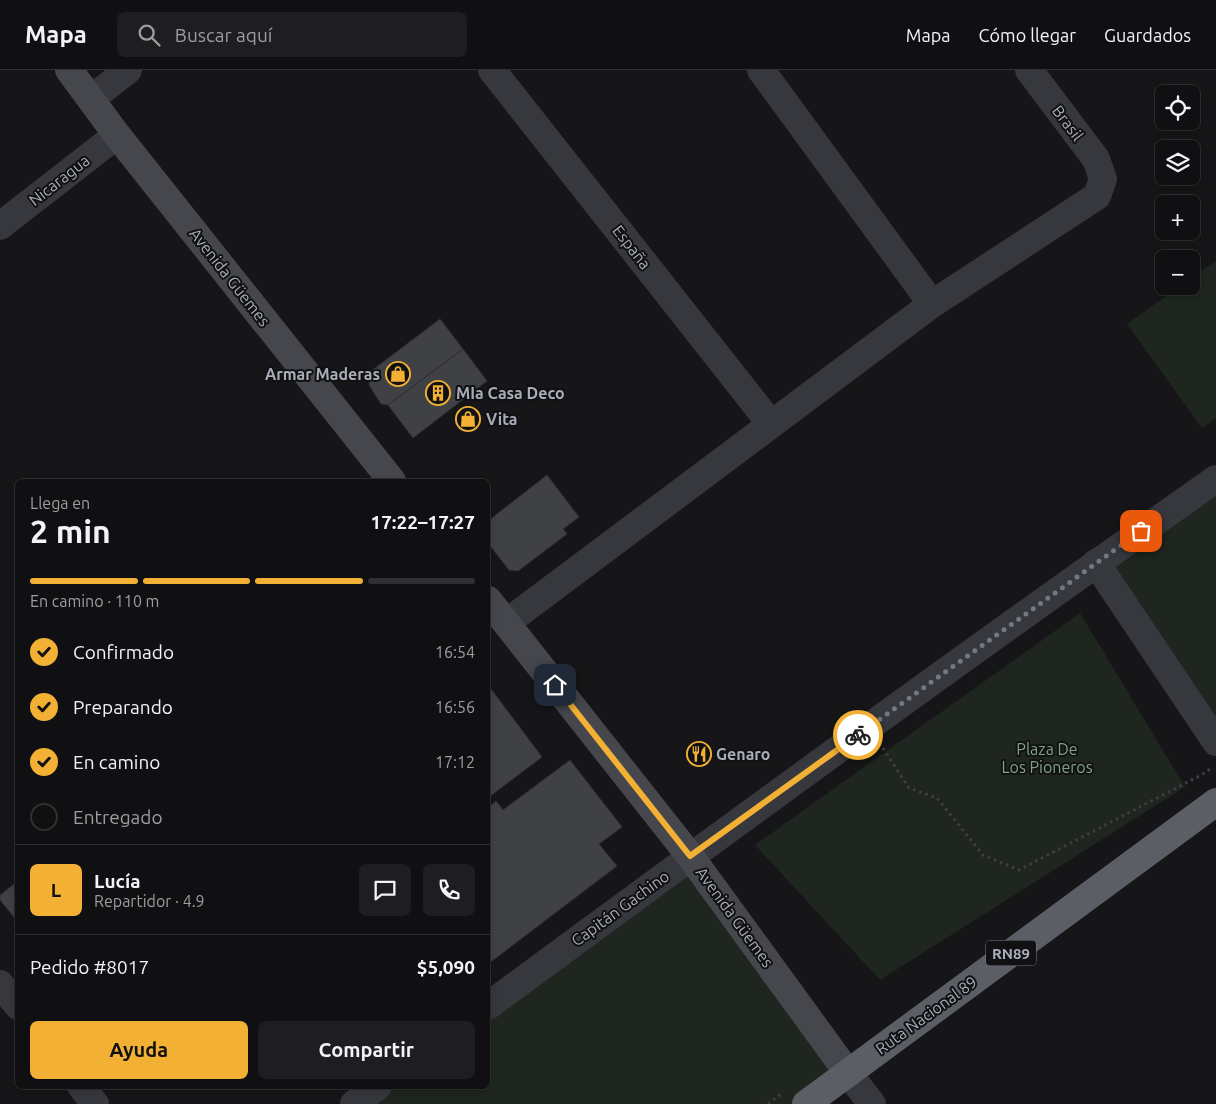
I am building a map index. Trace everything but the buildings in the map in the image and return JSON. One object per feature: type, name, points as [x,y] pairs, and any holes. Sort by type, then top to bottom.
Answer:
[{"type":"highway","name":"Ruta Nacional 89","points":[[806,1104],[1216,802]]},
{"type":"main road","name":"Avenida Güemes","points":[[69,70],[117,135],[390,479]]},
{"type":"main road","name":"Avenida Güemes","points":[[490,603],[690,856],[848,1073]]},
{"type":"street","points":[[91,98],[128,70]]},
{"type":"street","name":"España","points":[[492,70],[771,424]]},
{"type":"street","points":[[506,623],[932,304],[761,70]]},
{"type":"street","name":"Brasil","points":[[932,304],[1097,196],[1103,179],[1096,159],[1028,70]]},
{"type":"street","name":"Nicaragua","points":[[0,226],[117,135]]},
{"type":"street","name":"Capitán Gachino","points":[[490,1005],[690,856],[1096,563],[1216,479]]},
{"type":"street","points":[[1096,563],[1216,742]]},
{"type":"street","points":[[0,984],[15,1002]]},
{"type":"street","points":[[848,1073],[872,1104]]},
{"type":"street","points":[[83,1089],[95,1104]]},
{"type":"street","points":[[354,1104],[374,1089]]},
{"type":"path","points":[[870,727],[909,788],[937,798],[984,855],[1019,870],[1203,774],[1216,765]]},
{"type":"green space","points":[[1216,261],[1216,418],[1202,428],[1127,324],[1167,295],[1200,295],[1200,272]]},
{"type":"green space","points":[[1216,479],[1216,742],[1096,563]]},
{"type":"green space","name":"Plaza De Los Pioneros","points":[[1080,613],[1185,787],[880,980],[755,845]]},
{"type":"green space","points":[[690,856],[848,1073],[806,1104],[354,1104],[374,1089],[490,1089],[490,1005]]},
{"type":"way so far","points":[[858,735],[1141,531]]},
{"type":"place","name":"Armar Maderas","points":[[398,374]]},
{"type":"place","name":"MIa Casa Deco","points":[[438,393]]},
{"type":"place","name":"Vita","points":[[468,419]]},
{"type":"place","name":"Genaro","points":[[699,754]]},
{"type":"route","points":[[555,685],[690,856],[858,735]]}]
